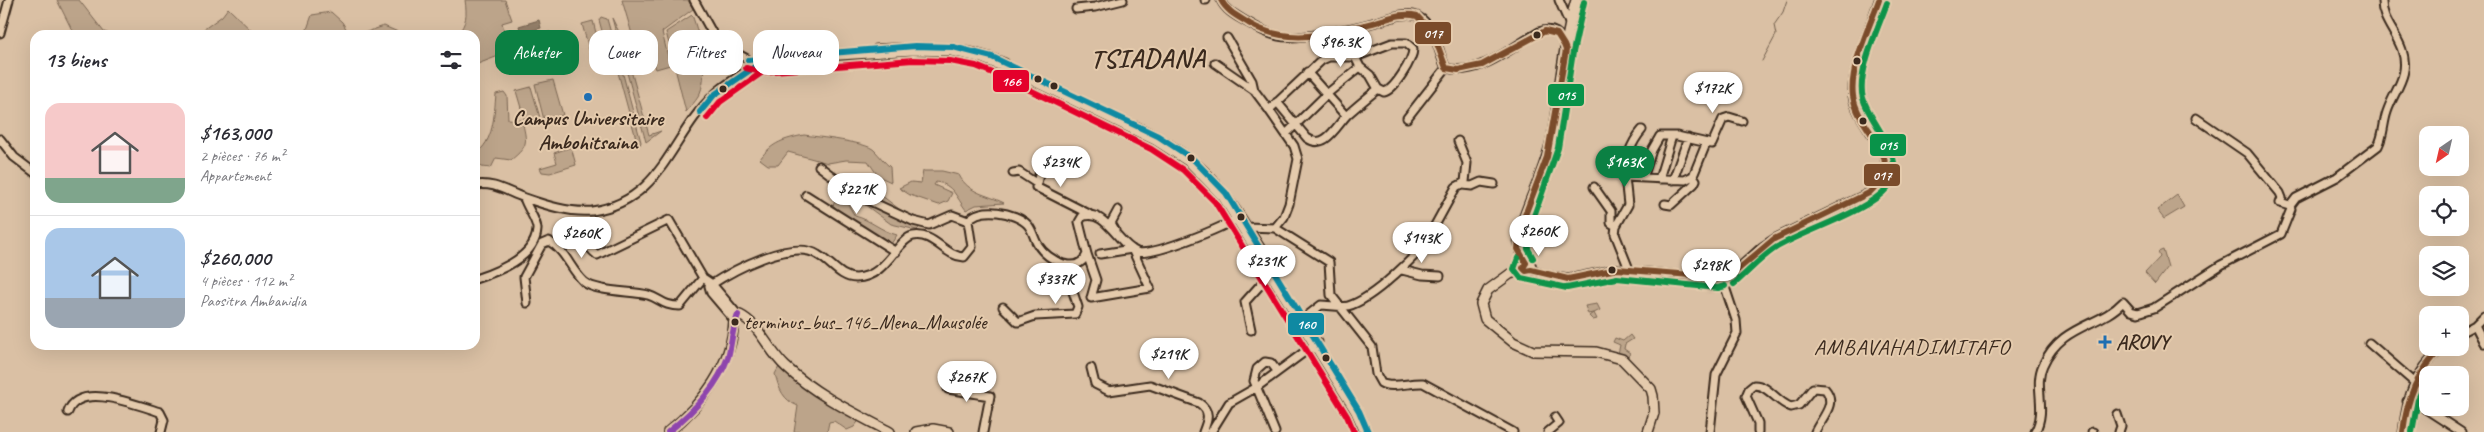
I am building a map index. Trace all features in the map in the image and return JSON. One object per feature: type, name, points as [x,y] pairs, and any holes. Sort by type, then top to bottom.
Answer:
[{"type":"main road","points":[[1576,0],[1547,157],[1522,223],[1519,238],[1518,248],[1527,268],[1510,274],[1484,294],[1481,304],[1485,319],[1513,342],[1533,351],[1596,352],[1622,360],[1651,389],[1654,413],[1648,432]]},
{"type":"main road","points":[[668,432],[705,395],[721,371],[733,339],[736,318],[743,316],[754,326],[785,366],[818,393],[890,432]]},
{"type":"main road","points":[[916,432],[933,429],[949,432]]},
{"type":"street","points":[[0,33],[9,0]]},
{"type":"street","points":[[694,0],[715,38],[727,48],[753,61]]},
{"type":"street","points":[[1076,9],[1096,7],[1123,0]]},
{"type":"street","points":[[1221,0],[1232,13],[1259,29],[1280,37],[1348,30],[1405,14],[1416,16],[1426,23],[1436,38],[1440,57],[1446,68],[1458,72],[1476,68],[1538,32],[1547,29],[1556,31],[1562,39],[1566,50]]},
{"type":"street","points":[[1558,0],[1570,26]]},
{"type":"street","points":[[1728,278],[1762,247],[1774,239],[1869,193],[1882,183],[1885,177],[1886,159],[1859,113],[1853,96],[1854,79],[1879,0]]},
{"type":"street","points":[[2034,432],[2040,418],[2040,379],[2044,363],[2071,331],[2116,308],[2123,302],[2132,311],[2138,312],[2154,308],[2221,266],[2281,234],[2291,209],[2290,206],[2303,194],[2337,177],[2378,146],[2382,139],[2386,112],[2400,88],[2405,61],[2395,33],[2381,9],[2382,0]]},
{"type":"street","points":[[1227,38],[1252,82],[1254,90],[1297,152],[1298,159],[1289,204],[1284,217],[1274,228]]},
{"type":"street","points":[[1269,110],[1308,72],[1329,57],[1355,57],[1392,43],[1406,43],[1410,45],[1413,56],[1390,90],[1384,92],[1378,89],[1370,75],[1360,66],[1355,57]]},
{"type":"street","points":[[839,52],[915,46],[953,48],[981,53],[1158,136],[1193,159],[1210,174],[1238,217],[1271,273],[1359,411],[1368,432]]},
{"type":"street","points":[[839,57],[913,51],[951,52],[980,58],[1155,141],[1189,163],[1206,178],[1248,227],[1304,319],[1364,432]]},
{"type":"street","points":[[748,60],[753,59]]},
{"type":"street","points":[[1215,63],[1244,85],[1254,90]]},
{"type":"street","points":[[1286,134],[1328,93],[1360,66]]},
{"type":"street","points":[[480,184],[496,185],[524,198],[560,208],[591,211],[618,204],[644,189],[665,164],[682,135],[714,95],[753,68]]},
{"type":"street","points":[[1407,118],[1446,68]]},
{"type":"street","points":[[1308,72],[1346,116]]},
{"type":"street","points":[[1277,102],[1311,141],[1320,141],[1331,135],[1346,116],[1378,89]]},
{"type":"street","points":[[1643,178],[1657,139],[1660,136],[1688,138],[1706,144],[1715,142],[1723,119],[1729,117],[1742,121]]},
{"type":"street","points":[[2196,118],[2247,153],[2280,193],[2282,198],[2280,203],[2290,206]]},
{"type":"street","points":[[1629,269],[1615,234],[1616,226],[1628,205],[1625,169],[1630,150],[1642,130]]},
{"type":"street","points":[[1659,179],[1672,136]]},
{"type":"street","points":[[1673,180],[1688,138]]},
{"type":"street","points":[[0,139],[14,157],[30,169]]},
{"type":"street","points":[[1458,141],[1464,150],[1468,170],[1463,185]]},
{"type":"street","points":[[1625,177],[1689,179],[1693,176],[1706,144]]},
{"type":"street","points":[[1036,183],[1046,156]]},
{"type":"street","points":[[819,166],[857,194],[913,222],[929,225],[952,215],[968,221]]},
{"type":"street","points":[[1013,173],[1019,172],[1036,183],[1038,188],[1088,214],[1097,216],[1132,250],[1150,288],[1091,298],[1096,280],[1079,222],[1082,216],[1088,214]]},
{"type":"street","points":[[1665,204],[1671,205],[1694,184],[1696,180],[1693,176]]},
{"type":"street","points":[[1304,319],[1321,305],[1347,307],[1360,301],[1402,270],[1434,235],[1433,229],[1456,187],[1463,185],[1472,186],[1481,182],[1494,184]]},
{"type":"street","points":[[1594,187],[1611,212],[1610,223],[1616,226]]},
{"type":"street","points":[[806,195],[896,252]]},
{"type":"street","points":[[480,278],[493,274],[524,255],[532,244],[537,232],[536,223],[528,211],[524,198]]},
{"type":"street","points":[[1118,210],[1111,223],[1118,235]]},
{"type":"street","points":[[968,221],[976,215],[996,212],[1020,220],[1027,224],[1042,250],[1064,265],[1075,266],[1082,262],[1087,254]]},
{"type":"street","points":[[1100,254],[1132,250],[1145,253],[1205,234],[1238,217]]},
{"type":"street","points":[[586,225],[585,239],[589,249],[598,255],[669,220],[703,278],[712,284],[722,296],[736,318]]},
{"type":"street","points":[[736,318],[708,288],[728,274],[788,250],[799,248],[818,254],[841,273],[858,278],[874,272],[908,238],[926,236],[956,256],[964,257],[972,246],[968,221]]},
{"type":"street","points":[[1248,227],[1274,228],[1330,262],[1330,291],[1372,347],[1376,374],[1381,383],[1390,385],[1412,382],[1422,383],[1513,432]]},
{"type":"street","points":[[527,303],[524,277],[542,244],[549,241],[563,251],[585,282],[612,290],[626,290],[650,296],[667,306],[680,306],[703,278]]},
{"type":"street","points":[[1003,307],[1018,322],[1035,316],[1074,314],[1078,306],[1064,265]]},
{"type":"street","points":[[1527,268],[1545,275],[1568,279],[1603,270],[1629,269],[1719,280],[1723,276],[1728,278]]},
{"type":"street","points":[[1402,270],[1422,275],[1440,276]]},
{"type":"street","points":[[1250,330],[1245,302],[1271,273]]},
{"type":"street","points":[[722,296],[720,287],[728,274]]},
{"type":"street","points":[[1725,287],[1729,283],[1728,278]]},
{"type":"street","points":[[1710,432],[1716,375],[1737,333],[1736,320],[1725,287],[1720,284],[1719,280]]},
{"type":"street","points":[[2469,328],[2484,316]]},
{"type":"street","points":[[2475,325],[2484,343]]},
{"type":"street","points":[[1211,432],[1229,403],[1257,387],[1316,343]]},
{"type":"street","points":[[2369,343],[2414,382]]},
{"type":"street","points":[[2403,432],[2407,401],[2414,382],[2433,356]]},
{"type":"street","points":[[1275,432],[1254,381],[1259,366],[1268,362],[1277,371]]},
{"type":"street","points":[[1091,368],[1095,384],[1109,391],[1150,385],[1199,403],[1205,407],[1208,416],[1203,432]]},
{"type":"street","points":[[1758,432],[1758,424],[1746,396],[1749,389],[1754,385],[1762,386],[1782,404],[1791,407],[1799,405],[1814,388],[1825,389],[1830,397],[1828,408],[1816,432]]},
{"type":"street","points":[[948,388],[990,396],[983,432]]},
{"type":"street","points":[[68,412],[71,403],[78,398],[108,397],[160,412],[164,420],[160,432]]},
{"type":"street","points":[[2407,401],[2424,408],[2461,432]]},
{"type":"street","points":[[2117,414],[2121,426],[2119,432]]},
{"type":"street","points":[[1548,432],[1560,423],[1555,417]]},
{"type":"shaded area","points":[[57,0],[79,0],[102,30],[73,30]]},
{"type":"shaded area","points":[[465,0],[505,0],[512,20],[502,23],[504,30],[495,30],[495,57],[480,63],[480,30],[461,30],[466,19]]},
{"type":"shaded area","points":[[622,0],[688,0],[693,9],[662,32],[668,57],[668,66],[658,68],[658,30],[631,30]]},
{"type":"shaded area","points":[[228,8],[251,30],[203,30],[222,16]]},
{"type":"shaded area","points":[[331,12],[342,22],[347,30],[307,30],[312,15]]},
{"type":"shaded area","points":[[692,15],[697,30],[669,30]]},
{"type":"shaded area","points":[[601,17],[607,19],[610,30],[602,30],[599,20]]},
{"type":"shaded area","points":[[612,18],[618,30],[615,30]]},
{"type":"shaded area","points":[[539,20],[541,28],[520,30],[519,26]]},
{"type":"shaded area","points":[[593,21],[595,30],[589,30],[589,49],[582,24]]},
{"type":"shaded area","points":[[384,26],[393,30],[372,30]]},
{"type":"shaded area","points":[[619,75],[623,75],[641,142],[640,145],[634,146],[632,144],[637,142]]},
{"type":"shaded area","points":[[628,75],[632,75],[649,135],[661,131],[646,142]]},
{"type":"shaded area","points":[[677,75],[703,75],[702,89],[686,112]]},
{"type":"shaded area","points":[[553,80],[563,115],[544,120],[535,84]]},
{"type":"shaded area","points":[[531,87],[541,121],[526,125],[516,91]]},
{"type":"shaded area","points":[[504,92],[507,96],[508,119],[522,120],[525,143],[521,151],[511,160],[496,158],[491,168],[482,167],[480,166],[480,150],[486,143],[492,127],[496,94]]},
{"type":"shaded area","points":[[804,135],[841,140],[869,147],[890,167],[891,182],[878,176],[868,161],[846,160],[828,163],[788,152],[778,165],[768,165],[760,159],[779,142]]},
{"type":"shaded area","points":[[571,147],[576,165],[550,173],[542,172],[540,168],[557,163],[554,153]]},
{"type":"shaded area","points":[[923,171],[942,171],[959,175],[973,190],[1004,203],[976,205],[966,210],[954,192],[942,183],[936,182],[934,185],[952,193],[948,201],[939,205],[910,195],[899,188],[911,182],[921,183]]},
{"type":"shaded area","points":[[860,182],[877,192],[921,226],[917,230],[891,224],[857,199],[848,204],[855,216],[897,235],[891,244],[875,237],[853,223],[833,205],[837,199]]},
{"type":"shaded area","points":[[2177,195],[2184,207],[2164,219],[2157,210]]},
{"type":"shaded area","points":[[2163,250],[2168,267],[2155,284],[2145,273],[2160,257],[2158,252]]},
{"type":"shaded area","points":[[1597,304],[1600,310],[1594,313],[1597,319],[1593,320],[1589,316],[1593,313],[1588,314],[1585,306]]},
{"type":"shaded area","points":[[1630,335],[1633,339],[1625,344],[1624,349],[1630,353],[1627,359],[1618,354],[1620,345],[1613,342],[1615,338],[1623,341]]},
{"type":"shaded area","points":[[780,365],[861,418],[854,427],[847,430],[834,421],[829,422],[827,432],[794,432],[798,406],[789,401],[780,389],[775,374]]},
{"type":"waterway","points":[[1762,61],[1776,35],[1774,25],[1783,12],[1787,0]]},
{"type":"transit line","name":"017","points":[[1221,0],[1230,11],[1250,24],[1265,31],[1281,35],[1312,36],[1328,34],[1391,17],[1402,15],[1417,16],[1433,33],[1446,68],[1458,70],[1482,65],[1545,31],[1557,34],[1566,50],[1547,157],[1522,223],[1519,238],[1518,249],[1526,263]]},
{"type":"transit line","name":"017","points":[[1728,278],[1774,239],[1869,193],[1880,180],[1885,167],[1884,156],[1857,110],[1853,96],[1854,73],[1857,60],[1879,0]]},
{"type":"transit line","name":"015","points":[[1533,258],[1528,249],[1528,233],[1558,148],[1573,52],[1584,2]]},
{"type":"transit line","name":"015","points":[[1734,284],[1777,247],[1851,213],[1878,197],[1887,188],[1893,177],[1892,154],[1867,108],[1862,88],[1865,63],[1887,3]]},
{"type":"transit line","name":"160","points":[[748,60],[915,46],[953,47],[992,57],[1158,136],[1193,159],[1226,193],[1359,411],[1368,432]]},
{"type":"transit line","name":"166","points":[[746,68],[761,72],[913,60],[950,61],[976,66],[1005,78],[1151,149],[1183,170],[1215,202],[1347,416],[1354,432]]},
{"type":"transit line","name":"160","points":[[700,112],[714,95],[753,68]]},
{"type":"transit line","name":"166","points":[[707,118],[720,102],[758,75]]},
{"type":"transit line","name":"015","points":[[1518,258],[1514,269],[1521,278],[1567,288],[1617,278],[1718,288],[1725,286]]},
{"type":"transit line","name":"017","points":[[1526,263],[1523,268],[1526,271],[1531,270],[1568,279],[1617,269],[1728,278]]},
{"type":"transit line","points":[[668,432],[695,408],[718,379],[728,357],[734,325],[738,315]]},
{"type":"transit line","name":"017","points":[[2403,432],[2407,408],[2415,386],[2434,356]]},
{"type":"transit line","name":"015","points":[[2412,432],[2419,397]]},
{"type":"place","name":"Campus Universitaire Ambohitsaina","points":[[588,97]]},
{"type":"place","name":"terminus_bus_146_Mena_Mausolée","points":[[735,322]]},
{"type":"place","name":"AROVY","points":[[2105,342]]},
{"type":"district","name":"TSIADANA","points":[[1148,58]]},
{"type":"district","name":"AMBAVAHADIMITAFO","points":[[1912,346]]}]
